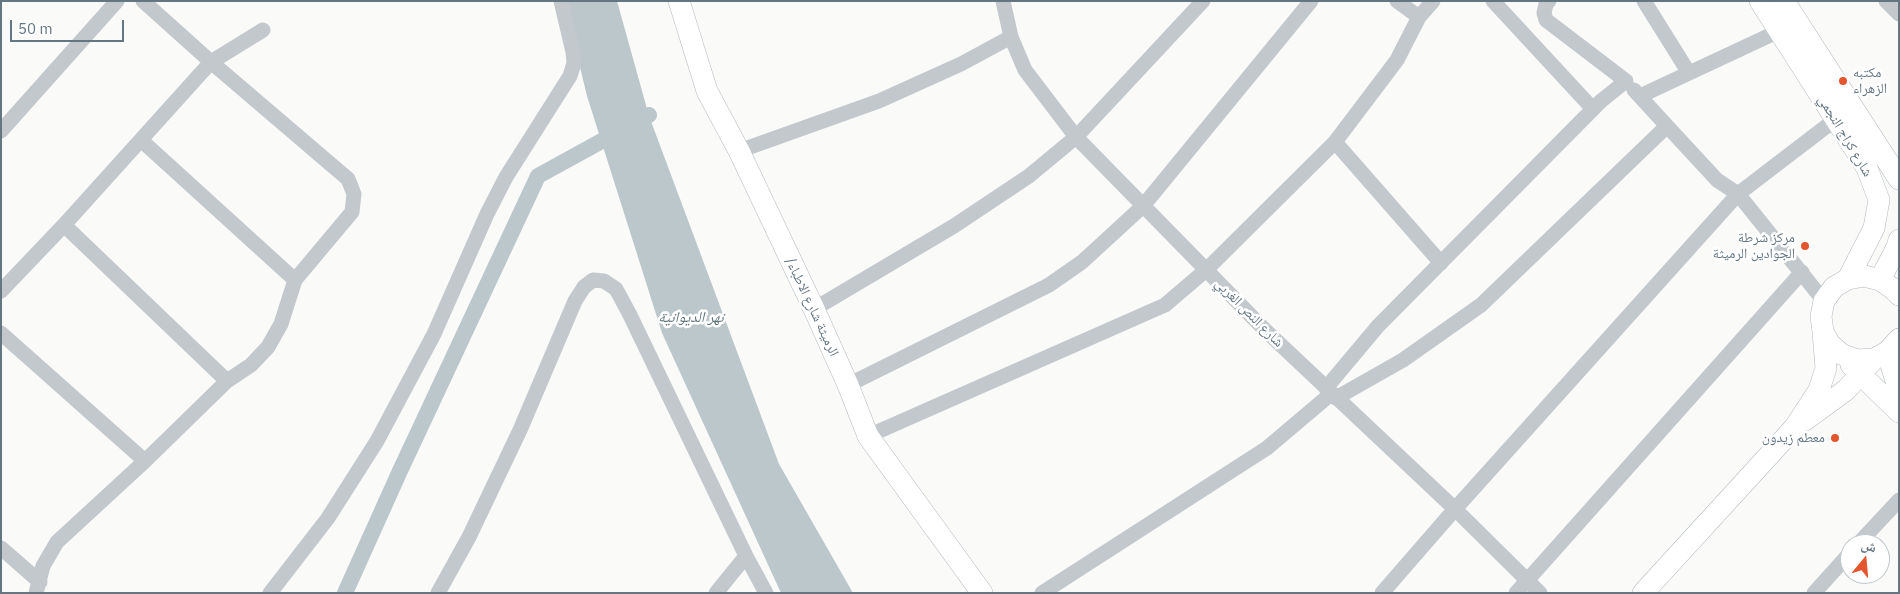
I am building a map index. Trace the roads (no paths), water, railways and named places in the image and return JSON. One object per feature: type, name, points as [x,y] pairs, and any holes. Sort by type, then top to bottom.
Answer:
[{"type":"main road","name":"/الرميثة شارع الاطباء","points":[[679,1],[707,91],[739,151],[814,309],[848,385],[868,436],[982,593]]},
{"type":"main road","name":"شارع كراج النجمي","points":[[1760,1],[1867,168],[1879,200],[1874,228],[1848,279]]},
{"type":"main road","points":[[1784,1],[1899,179]]},
{"type":"main road","points":[[1644,593],[1795,427],[1819,390],[1826,368],[1821,316],[1824,300],[1834,287],[1848,279],[1864,276],[1893,286],[1899,240]]},
{"type":"main road","points":[[1823,332],[1830,344],[1899,412]]},
{"type":"main road","points":[[1841,354],[1857,360],[1887,350]]},
{"type":"main road","points":[[1795,427],[1846,390],[1887,350]]},
{"type":"main road","points":[[1887,350],[1899,391]]},
{"type":"street","points":[[1,131],[117,1]]},
{"type":"street","points":[[38,587],[43,566],[49,553],[58,542],[227,381],[251,366],[268,347],[281,324],[295,280],[352,212],[354,194],[348,178],[211,62],[143,1]]},
{"type":"street","points":[[270,593],[328,518],[377,441],[434,334],[486,214],[502,184],[570,76],[574,63],[561,1]]},
{"type":"street","name":"شارع النص الغربي","points":[[1003,1],[1011,37],[1025,70],[1076,137],[1264,330],[1455,509],[1540,593]]},
{"type":"street","points":[[814,309],[962,221],[1029,176],[1076,137],[1203,1]]},
{"type":"street","points":[[848,385],[1049,285],[1082,262],[1143,206],[1311,1]]},
{"type":"street","points":[[1397,1],[1419,17]]},
{"type":"street","points":[[868,436],[1165,305],[1206,270],[1335,142],[1397,60],[1419,17],[1432,1]]},
{"type":"street","points":[[1494,1],[1593,109]]},
{"type":"street","points":[[1549,1],[1546,4],[1544,13],[1546,20],[1626,81],[1717,180],[1738,194],[1824,300]]},
{"type":"street","points":[[1644,1],[1689,73]]},
{"type":"street","points":[[1886,1],[1899,14]]},
{"type":"street","points":[[1,291],[64,225],[211,62],[263,30]]},
{"type":"street","points":[[1640,96],[1779,31]]},
{"type":"street","points":[[739,151],[879,101],[961,64],[1011,37]]},
{"type":"street","points":[[1042,593],[1267,448],[1331,393],[1378,326],[1593,109],[1626,81]]},
{"type":"street","points":[[1382,593],[1738,194],[1836,119]]},
{"type":"street","points":[[1331,393],[1403,360],[1481,305],[1667,126]]},
{"type":"street","points":[[141,140],[295,280]]},
{"type":"street","points":[[1335,142],[1440,263]]},
{"type":"street","points":[[64,225],[227,381]]},
{"type":"street","points":[[1516,593],[1802,272]]},
{"type":"street","points":[[438,593],[469,536],[520,430],[575,301],[584,287],[594,280],[604,281],[616,289],[746,556],[766,593]]},
{"type":"street","points":[[1,333],[145,461]]},
{"type":"street","points":[[1867,534],[1899,500]]},
{"type":"street","points":[[1,548],[38,587]]},
{"type":"street","points":[[716,593],[746,556]]},
{"type":"street","points":[[1814,593],[1840,564]]},
{"type":"water","name":"نهر الديوانية","points":[[564,1],[617,1],[649,116],[779,464],[853,593],[781,593],[662,333],[587,96]]},
{"type":"waterway","points":[[345,593],[538,176],[649,115]]},
{"type":"place","name":"مكتبه الزهراء","points":[[1843,81]]},
{"type":"place","name":"مركز شرطة الجوادين الرميثة","points":[[1805,246]]},
{"type":"place","name":"معطم زيدون","points":[[1835,438]]}]
